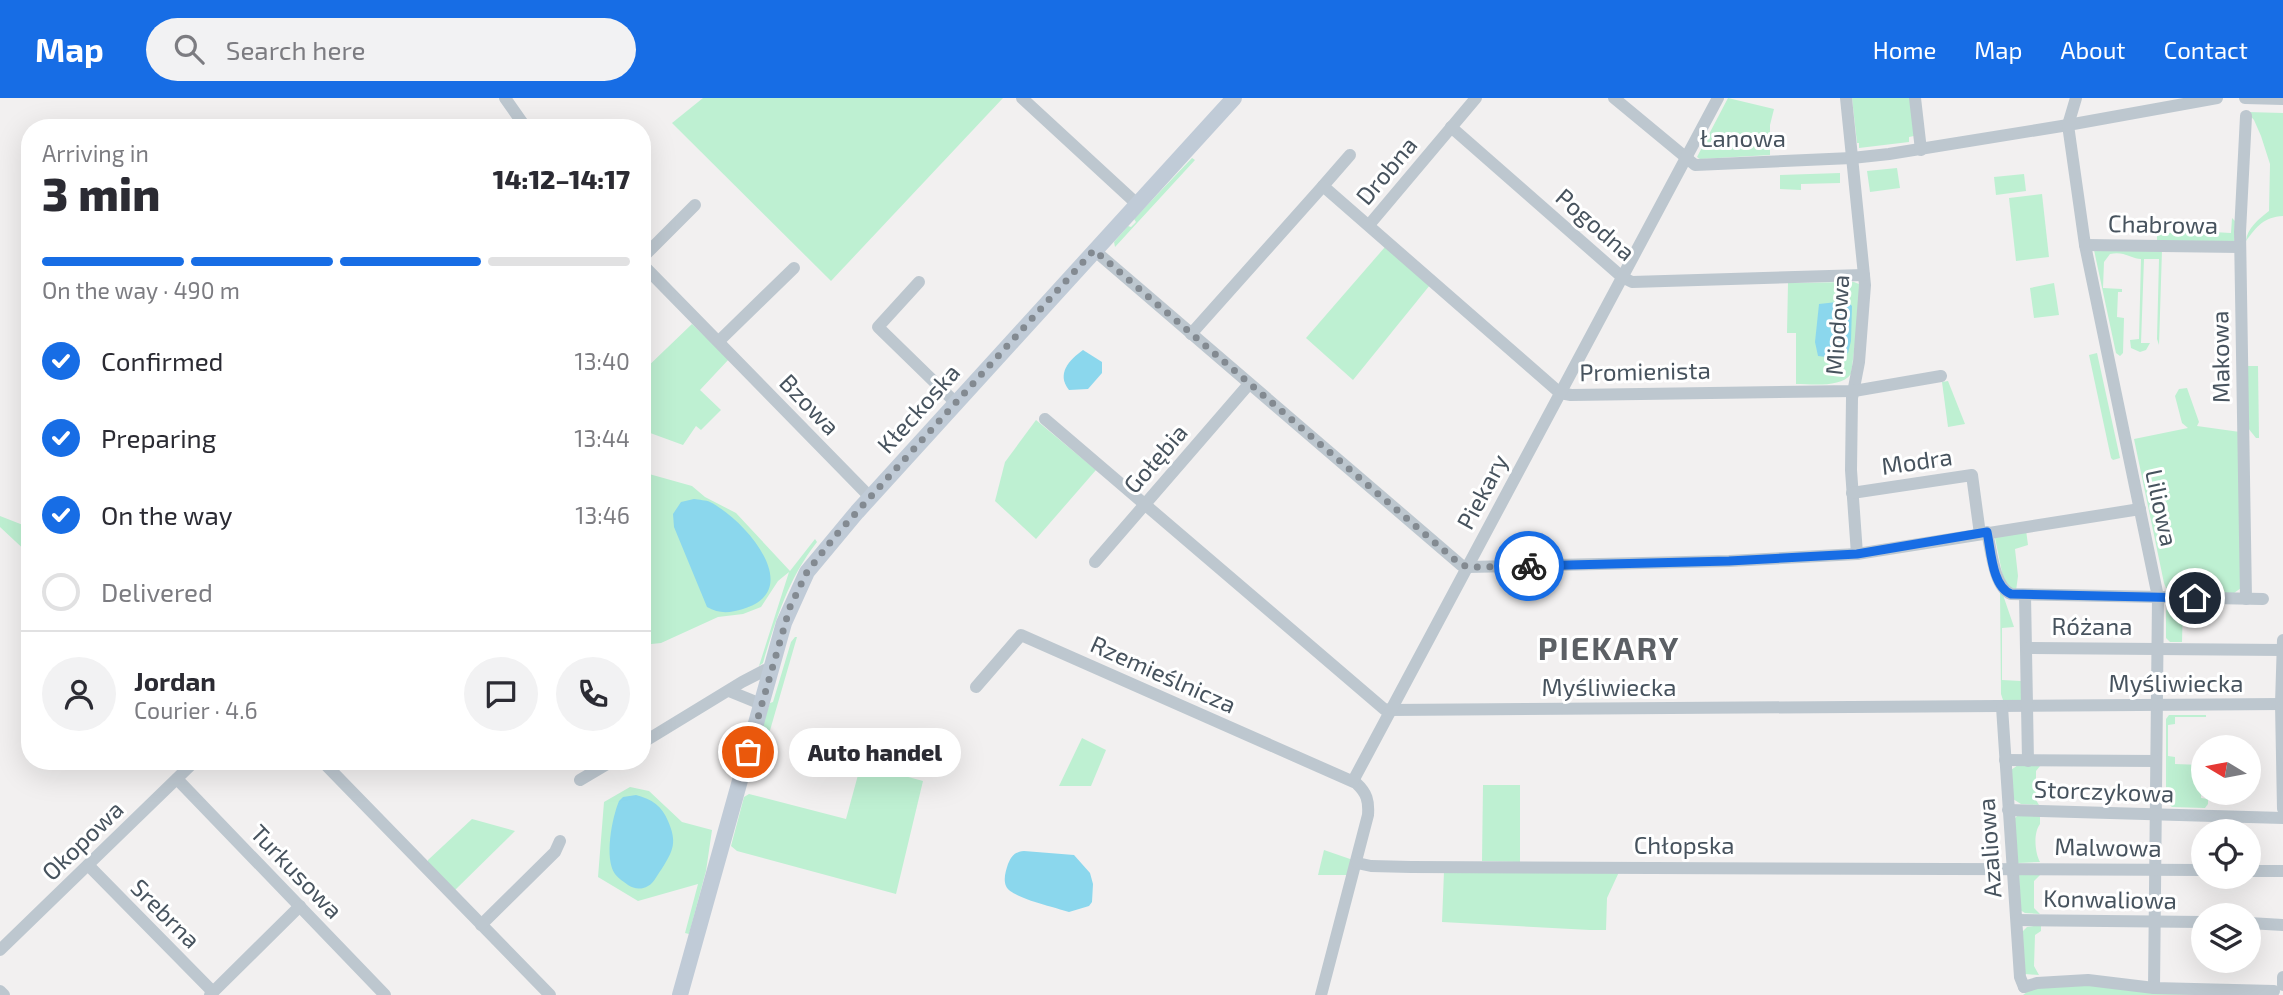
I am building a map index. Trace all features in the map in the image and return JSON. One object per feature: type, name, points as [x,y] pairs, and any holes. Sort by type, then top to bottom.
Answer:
[{"type":"main road","name":"Kłeckoska","points":[[680,995],[784,623],[803,579],[830,541],[1234,98]]},
{"type":"street","points":[[505,98],[520,119]]},
{"type":"street","points":[[1022,98],[1137,204]]},
{"type":"street","name":"Drobna","points":[[1323,186],[1369,225],[1476,98]]},
{"type":"street","name":"Łanowa","points":[[1614,98],[1695,165],[1852,158],[1921,150],[2217,98]]},
{"type":"street","name":"Piekary","points":[[1353,781],[1718,98]]},
{"type":"street","name":"Miodowa","points":[[1846,98],[1864,275],[1851,458],[1857,554]]},
{"type":"street","points":[[1915,98],[1921,150]]},
{"type":"street","points":[[2068,125],[2076,98]]},
{"type":"street","points":[[2245,98],[2283,99]]},
{"type":"street","name":"Makowa","points":[[2246,116],[2241,247],[2246,599]]},
{"type":"street","name":"Liliowa","points":[[2068,125],[2085,245],[2158,597],[2154,988]]},
{"type":"street","name":"Pogodna","points":[[1451,127],[1622,277],[1632,282],[1864,275]]},
{"type":"street","name":"Drobna","points":[[1191,334],[1350,155]]},
{"type":"street","points":[[651,248],[695,205]]},
{"type":"street","name":"Promienista","points":[[1369,225],[1560,393],[1854,391],[1941,376]]},
{"type":"street","name":"Chabrowa","points":[[2085,245],[2241,247]]},
{"type":"street","points":[[1094,250],[1461,565],[1467,567],[1729,561],[1857,554],[2140,509]]},
{"type":"street","points":[[719,341],[794,268]]},
{"type":"street","name":"Bzowa","points":[[651,273],[870,497]]},
{"type":"street","points":[[919,282],[878,327],[956,403]]},
{"type":"street","name":"Gołębia","points":[[1095,562],[1249,384]]},
{"type":"street","points":[[1045,419],[1384,709],[1390,710]]},
{"type":"street","name":"Modra","points":[[1852,493],[1972,475],[1984,533]]},
{"type":"street","points":[[1984,533],[1997,578],[2001,587],[2011,594],[2263,599]]},
{"type":"street","points":[[2025,595],[2028,761]]},
{"type":"street","name":"Rzemieślnicza","points":[[975,687],[1021,635],[1353,781]]},
{"type":"street","points":[[2283,640],[2283,809]]},
{"type":"street","name":"Różana","points":[[2027,648],[2283,650]]},
{"type":"street","points":[[651,738],[771,667]]},
{"type":"street","points":[[729,691],[761,704]]},
{"type":"street","name":"Myśliwiecka","points":[[1390,710],[2281,705]]},
{"type":"street","name":"Azaliowa","points":[[2002,707],[2020,991]]},
{"type":"street","points":[[2005,760],[2156,761]]},
{"type":"street","name":"Okopowa","points":[[0,950],[186,770]]},
{"type":"street","points":[[331,770],[550,995]]},
{"type":"street","points":[[580,780],[597,770]]},
{"type":"street","name":"Turkusowa","points":[[177,779],[385,995]]},
{"type":"street","points":[[1322,995],[1368,815],[1369,802],[1364,791],[1353,781]]},
{"type":"street","name":"Storczykowa","points":[[2008,810],[2283,818]]},
{"type":"street","points":[[481,925],[555,852],[560,841]]},
{"type":"street","name":"Chłopska","points":[[1357,863],[1371,866],[1425,867],[2012,868]]},
{"type":"street","name":"Srebrna","points":[[88,865],[211,994]]},
{"type":"street","name":"Malwowa","points":[[2012,868],[2191,870]]},
{"type":"street","points":[[2261,871],[2283,871]]},
{"type":"street","points":[[211,994],[300,906]]},
{"type":"street","name":"Konwaliowa","points":[[2017,920],[2191,922]]},
{"type":"street","points":[[2261,924],[2283,925]]},
{"type":"street","points":[[2020,991],[2037,983],[2088,980],[2154,988],[2278,988],[2283,977]]},
{"type":"street","points":[[0,991],[4,995]]},
{"type":"green space","points":[[703,98],[1003,98],[831,281],[672,123]]},
{"type":"green space","points":[[1728,98],[1774,109],[1770,125],[1770,155],[1697,157]]},
{"type":"green space","points":[[1852,98],[1910,98],[1914,136],[1909,137],[1909,142],[1859,148]]},
{"type":"green space","points":[[2247,112],[2283,113],[2283,216],[2262,223],[2246,241],[2251,228],[2269,211],[2270,164],[2254,120]]},
{"type":"green space","points":[[1192,158],[1195,160],[1115,247],[1114,242],[1128,226],[1131,227],[1136,222],[1134,219]]},
{"type":"green space","points":[[1897,168],[1900,188],[1870,192],[1867,171]]},
{"type":"green space","points":[[1840,173],[1840,183],[1801,184],[1801,190],[1780,189],[1780,175]]},
{"type":"green space","points":[[2024,174],[2026,191],[1996,195],[1994,177]]},
{"type":"green space","points":[[2042,194],[2049,257],[2016,261],[2009,198]]},
{"type":"green space","points":[[2232,218],[2235,221],[2234,243],[2157,243],[2157,233],[2177,233],[2177,230],[2231,233]]},
{"type":"green space","points":[[1385,247],[1430,285],[1353,380],[1306,338]]},
{"type":"green space","points":[[2094,250],[2162,250],[2159,345],[2159,259],[2144,259],[2141,343],[2150,343],[2146,350],[2140,352],[2131,348],[2130,340],[2139,339],[2141,259],[2115,253],[2110,254],[2104,262],[2103,288],[2122,289],[2122,292],[2118,292],[2117,317],[2124,318],[2123,353],[2120,356],[2116,353]]},
{"type":"green space","points":[[1788,283],[1859,284],[1861,300],[1851,374],[1833,383],[1796,384],[1796,333],[1787,333]]},
{"type":"green space","points":[[2054,283],[2059,315],[2034,318],[2030,288]]},
{"type":"green space","points":[[692,324],[729,359],[700,390],[721,410],[701,430],[696,426],[683,445],[651,433],[651,363]]},
{"type":"green space","points":[[2097,353],[2120,458],[2113,460],[2089,355]]},
{"type":"green space","points":[[2248,366],[2258,366],[2259,438],[2248,428]]},
{"type":"green space","points":[[1948,381],[1965,424],[1948,427],[1942,382]]},
{"type":"green space","points":[[2187,388],[2199,422],[2197,426],[2240,432],[2241,588],[2234,593],[2172,593],[2164,583],[2134,439],[2188,428],[2182,423],[2175,396],[2179,389]]},
{"type":"green space","points":[[1036,420],[1096,470],[1036,539],[995,501],[1005,462]]},
{"type":"green space","points":[[651,475],[692,486],[705,497],[736,513],[790,571],[815,539],[817,542],[798,570],[778,615],[763,663],[759,666],[789,572],[778,581],[761,607],[743,614],[718,617],[661,643],[651,644]]},
{"type":"green space","points":[[0,516],[21,524],[21,547],[0,527]]},
{"type":"green space","points":[[2026,530],[2028,545],[2015,549],[2018,576],[2016,591],[2005,587],[1995,538],[1998,535]]},
{"type":"green space","points":[[2000,591],[2014,627],[2002,628],[2002,680],[2021,681],[2024,700],[2003,700],[2001,694]]},
{"type":"green space","points":[[2172,605],[2183,605],[2182,642],[2170,642],[2166,638],[2166,610]]},
{"type":"green space","points":[[795,637],[762,758],[757,751],[760,735],[764,736],[767,728],[762,726]]},
{"type":"green space","points":[[2169,715],[2206,715],[2175,717],[2175,724],[2168,725],[2168,756],[2175,757],[2175,764],[2191,765],[2191,805],[2207,805],[2205,808],[2172,807],[2166,801],[2166,719]]},
{"type":"green space","points":[[1082,738],[1106,750],[1091,786],[1059,786]]},
{"type":"green space","points":[[861,764],[923,781],[896,894],[737,851],[731,846],[744,797],[749,794],[846,819]]},
{"type":"green space","points":[[2018,765],[2040,766],[2036,771],[2036,800],[2039,805],[2021,804],[2013,799],[2011,770]]},
{"type":"green space","points":[[1483,785],[1520,785],[1520,862],[1482,861]]},
{"type":"green space","points":[[630,787],[649,791],[682,822],[712,830],[706,871],[689,934],[685,933],[698,884],[638,901],[598,877],[604,802]]},
{"type":"green space","points":[[2017,816],[2040,816],[2036,843],[2040,862],[2018,863],[2014,819]]},
{"type":"green space","points":[[472,819],[515,831],[453,892],[428,860]]},
{"type":"green space","points":[[1324,850],[1353,860],[1349,875],[1318,875]]},
{"type":"green space","points":[[1444,871],[1619,872],[1607,898],[1606,930],[1590,930],[1442,922]]},
{"type":"green space","points":[[2019,872],[2041,874],[2034,881],[2034,908],[2040,914],[2020,910]]},
{"type":"green space","points":[[2041,925],[2041,931],[2035,935],[2034,966],[2039,975],[2025,974],[2022,932],[2027,927]]},
{"type":"green space","points":[[2103,985],[2239,995],[2023,995],[2035,986]]},
{"type":"water","points":[[1849,303],[1852,306],[1848,353],[1834,358],[1818,356],[1815,342],[1819,304]]},
{"type":"water","points":[[1083,350],[1102,362],[1102,373],[1088,389],[1069,390],[1065,384],[1064,373],[1073,358]]},
{"type":"water","points":[[694,499],[708,501],[724,511],[752,538],[770,571],[770,587],[761,600],[734,611],[720,612],[707,607],[674,527],[673,514],[681,502]]},
{"type":"water","points":[[636,795],[652,801],[663,811],[673,840],[669,857],[655,879],[650,885],[640,888],[630,886],[615,874],[610,858],[612,827],[619,801],[623,797]]},
{"type":"water","points":[[1024,851],[1074,855],[1090,873],[1093,884],[1092,902],[1089,906],[1069,912],[1031,901],[1009,890],[1005,880],[1008,864],[1014,854]]},
{"type":"way so far","points":[[748,752],[784,623],[807,572],[836,535],[1094,250],[1461,565],[1529,566]]},
{"type":"place","name":"Auto handel","points":[[748,752]]},
{"type":"district","name":"PIEKARY","points":[[1609,649]]},
{"type":"route","points":[[1529,566],[1729,561],[1857,554],[1987,532],[1997,578],[2005,592],[2011,594],[2195,598]]}]
